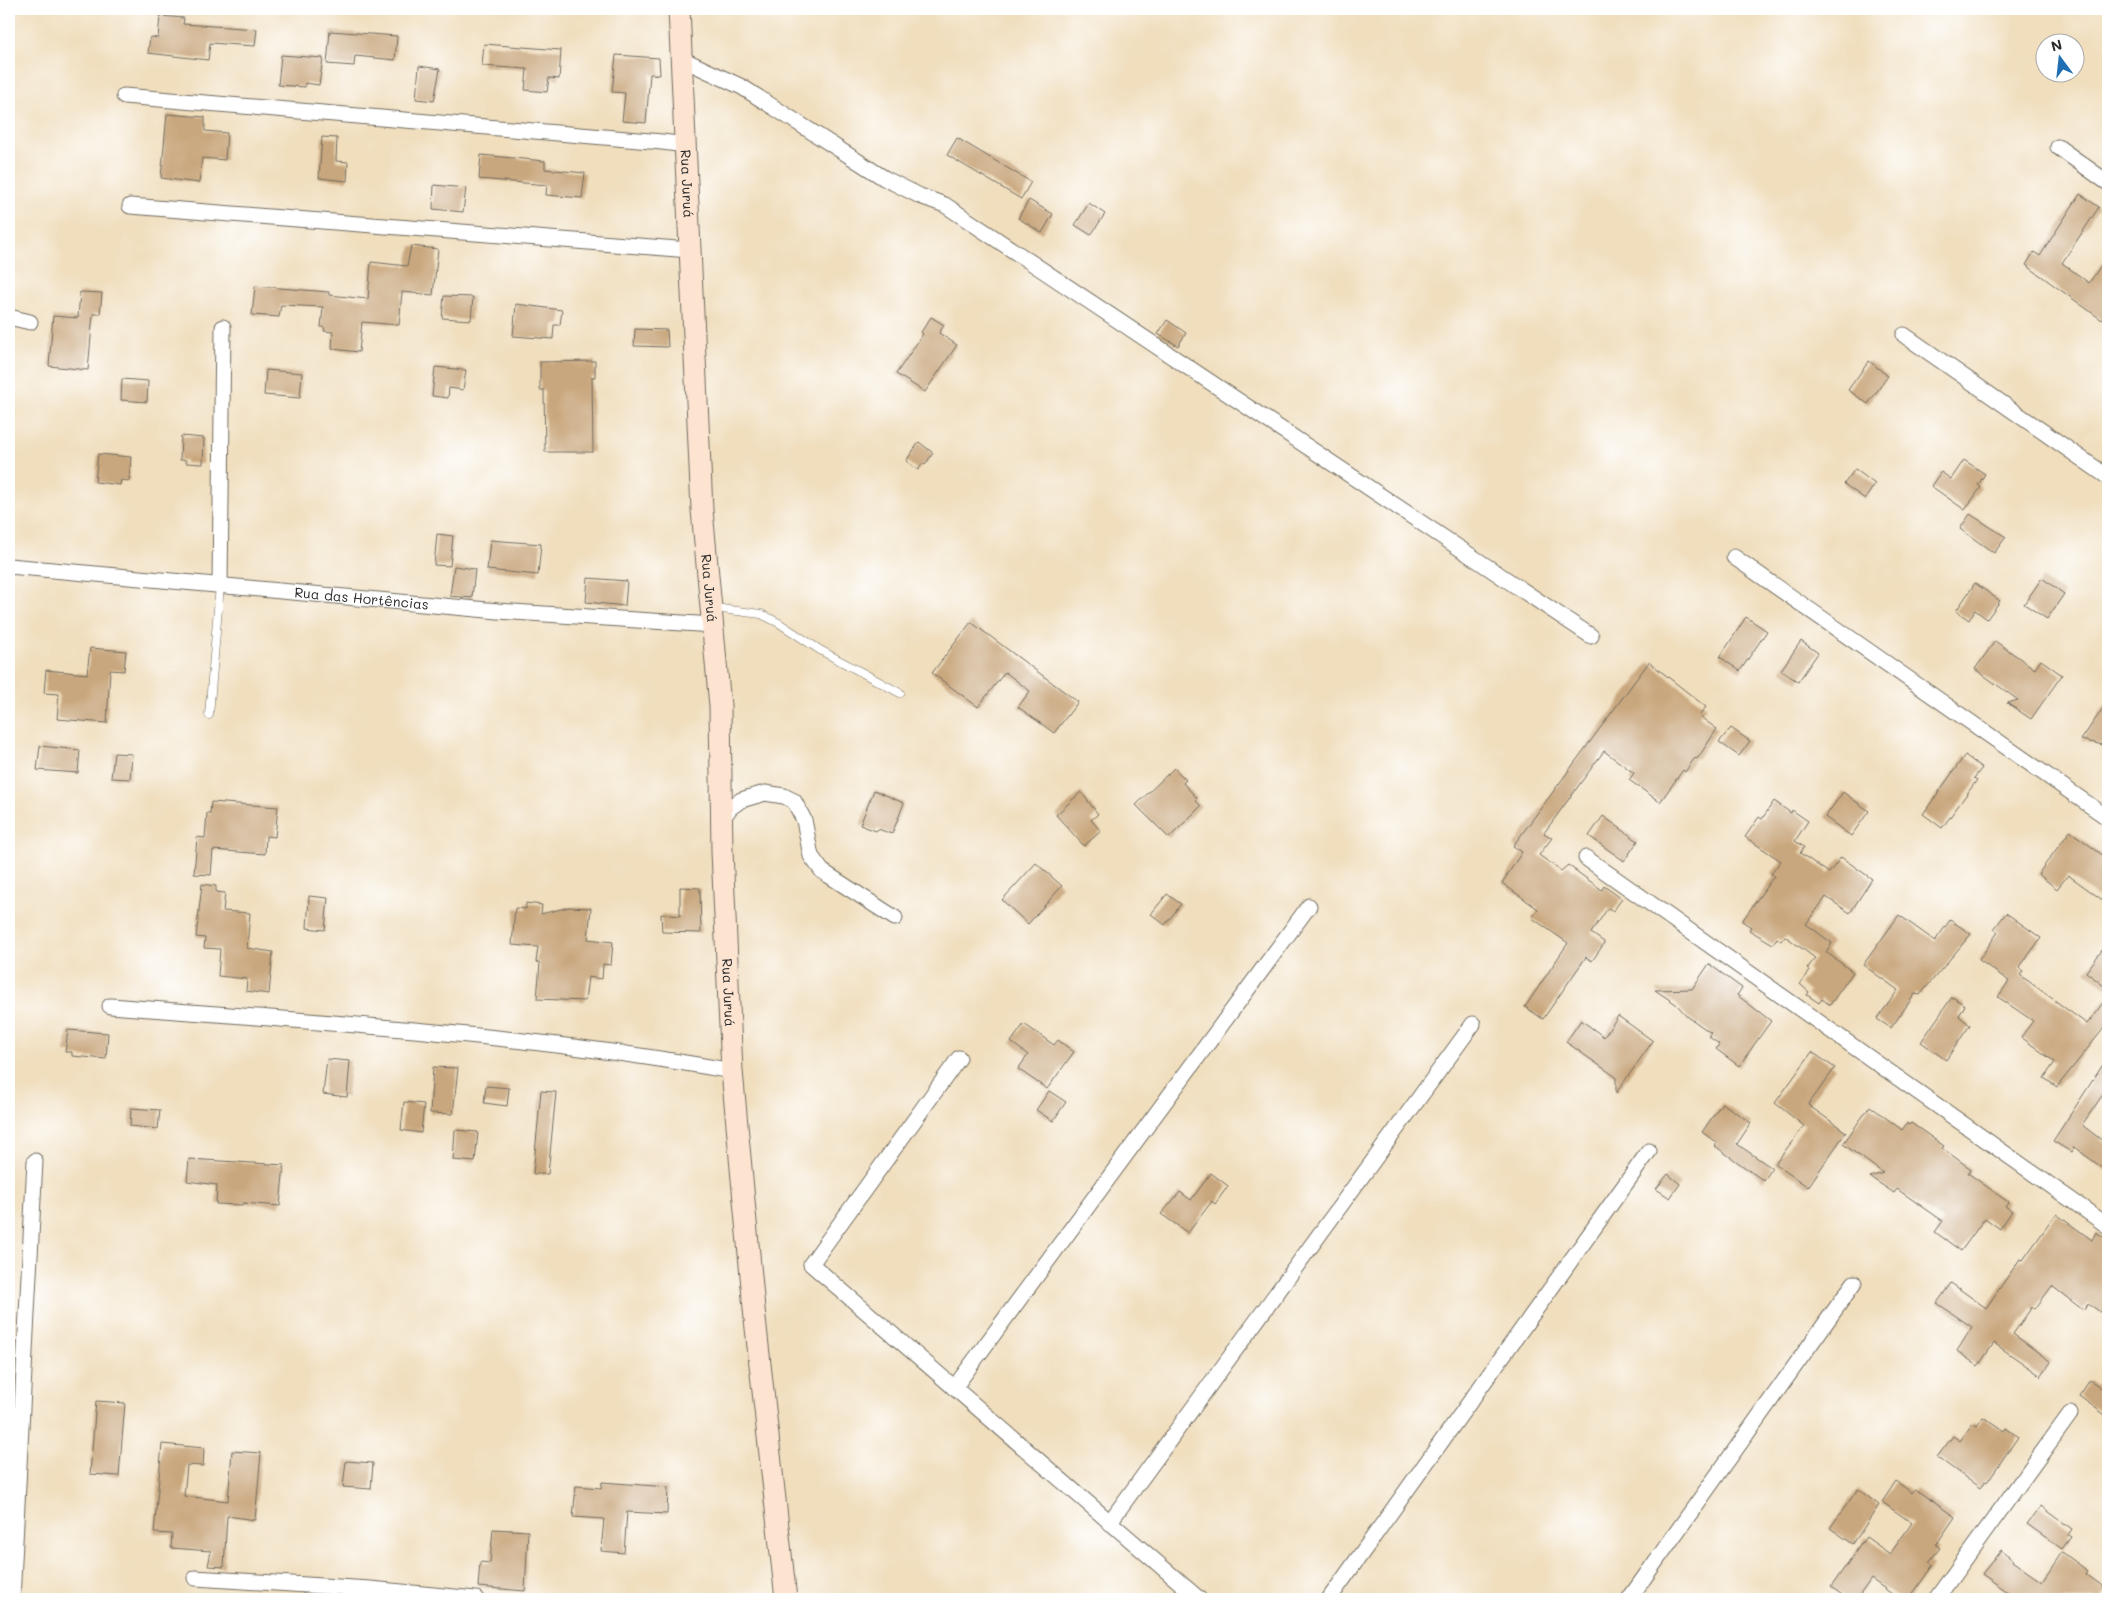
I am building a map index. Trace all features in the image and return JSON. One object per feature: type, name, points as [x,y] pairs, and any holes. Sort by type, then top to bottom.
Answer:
[{"type":"street","name":"Rua Juruá","points":[[679,9],[702,510],[720,706],[722,819],[732,1071],[755,1319],[786,1599]]},
{"type":"street","points":[[682,59],[742,87],[884,178],[920,196],[945,205],[1591,636]]},
{"type":"street","points":[[124,96],[686,145]]},
{"type":"street","points":[[2058,147],[2108,183]]},
{"type":"street","points":[[130,206],[690,250]]},
{"type":"street","points":[[9,317],[30,322]]},
{"type":"street","points":[[220,585],[223,326]]},
{"type":"street","points":[[1904,334],[2108,477]]},
{"type":"street","points":[[1734,557],[2108,818]]},
{"type":"street","name":"Rua das Hortências","points":[[9,566],[498,611],[712,616]]},
{"type":"street","points":[[722,819],[730,808],[741,800],[766,793],[784,796],[794,801],[804,820],[811,856],[822,871],[895,918]]},
{"type":"street","points":[[1586,858],[2108,1226]]},
{"type":"street","points":[[954,1388],[1309,906]]},
{"type":"street","points":[[110,1006],[406,1030],[652,1056],[732,1071]]},
{"type":"street","points":[[1109,1523],[1473,1024]]},
{"type":"street","points":[[959,1058],[811,1264],[1199,1599]]},
{"type":"street","points":[[1329,1599],[1649,1151]]},
{"type":"street","points":[[12,1599],[35,1161]]},
{"type":"street","points":[[1629,1599],[1854,1283]]},
{"type":"street","points":[[1936,1599],[2070,1414]]},
{"type":"street","points":[[195,1578],[370,1589],[476,1599]]},
{"type":"lane","points":[[209,715],[220,585]]},
{"type":"lane","points":[[712,616],[761,614],[779,622],[820,650],[900,693]]},
{"type":"building","points":[[160,16],[184,18],[183,24],[257,29],[255,46],[210,43],[208,60],[148,53],[150,37],[158,38]]},
{"type":"building","points":[[330,31],[397,36],[395,60],[355,56],[354,66],[327,64]]},
{"type":"building","points":[[484,44],[561,50],[559,79],[549,78],[547,92],[525,90],[527,69],[482,66]]},
{"type":"building","points":[[281,55],[323,58],[319,85],[305,83],[305,87],[278,85]]},
{"type":"building","points":[[616,55],[659,58],[660,75],[650,74],[646,123],[622,121],[625,93],[612,92]]},
{"type":"building","points":[[419,66],[440,69],[434,101],[416,99]]},
{"type":"building","points":[[167,114],[205,117],[205,131],[227,133],[225,160],[202,158],[199,183],[161,178]]},
{"type":"building","points":[[322,137],[337,138],[336,161],[348,162],[347,181],[319,178]]},
{"type":"building","points":[[957,138],[1031,182],[1021,199],[947,155]]},
{"type":"building","points":[[481,155],[545,161],[545,169],[585,173],[582,198],[546,195],[547,185],[479,179]]},
{"type":"building","points":[[434,185],[466,188],[463,212],[433,209]]},
{"type":"building","points":[[2080,194],[2099,207],[2062,263],[2089,283],[2108,255],[2108,311],[2102,320],[2026,265],[2034,252],[2040,256]]},
{"type":"building","points":[[1029,200],[1053,214],[1042,233],[1018,218]]},
{"type":"building","points":[[1089,203],[1105,214],[1091,235],[1075,225]]},
{"type":"building","points":[[411,246],[438,249],[433,295],[402,292],[399,325],[362,322],[359,352],[332,349],[333,332],[324,331],[325,328],[321,327],[323,307],[281,305],[279,317],[252,315],[255,286],[329,292],[329,295],[368,299],[371,262],[407,266]]},
{"type":"building","points":[[80,292],[102,293],[100,314],[93,314],[88,370],[49,366],[53,316],[78,318]]},
{"type":"building","points":[[444,296],[473,297],[471,320],[442,318]]},
{"type":"building","points":[[516,304],[562,310],[560,325],[554,325],[553,339],[513,336]]},
{"type":"building","points":[[931,317],[944,325],[939,333],[957,345],[925,392],[896,374],[923,334],[921,332]]},
{"type":"building","points":[[1167,320],[1186,333],[1178,346],[1158,334]]},
{"type":"building","points":[[635,329],[667,330],[668,347],[634,346]]},
{"type":"building","points":[[595,361],[595,377],[592,377],[593,452],[545,452],[544,390],[540,390],[540,362]]},
{"type":"building","points":[[1869,361],[1888,376],[1868,404],[1848,390]]},
{"type":"building","points":[[435,367],[466,370],[463,390],[449,388],[448,398],[432,396]]},
{"type":"building","points":[[266,370],[302,373],[300,398],[264,395]]},
{"type":"building","points":[[122,379],[148,381],[147,402],[121,400]]},
{"type":"building","points":[[181,436],[204,438],[203,464],[186,463],[186,460],[180,460]]},
{"type":"building","points":[[919,442],[933,453],[925,465],[923,463],[918,470],[906,461]]},
{"type":"building","points":[[98,454],[131,457],[129,481],[121,480],[120,485],[95,482]]},
{"type":"building","points":[[1964,460],[1985,474],[1978,485],[1981,487],[1965,510],[1931,486],[1941,472],[1951,479]]},
{"type":"building","points":[[1855,469],[1875,484],[1865,499],[1844,484]]},
{"type":"building","points":[[1970,514],[2006,537],[1994,553],[1960,529]]},
{"type":"building","points":[[437,534],[453,536],[450,566],[434,565]]},
{"type":"building","points":[[490,540],[541,544],[538,575],[487,570]]},
{"type":"building","points":[[454,566],[475,569],[472,598],[450,596]]},
{"type":"building","points":[[588,578],[627,581],[625,606],[586,602]]},
{"type":"building","points":[[2042,578],[2064,594],[2047,619],[2024,604]]},
{"type":"building","points":[[1975,583],[2000,601],[1987,619],[1975,610],[1969,620],[1956,611]]},
{"type":"building","points":[[1746,617],[1767,631],[1740,671],[1720,657]]},
{"type":"building","points":[[971,622],[1078,702],[1054,733],[1018,707],[1030,691],[1005,672],[978,707],[932,673]]},
{"type":"building","points":[[1801,641],[1818,653],[1798,682],[1781,670]]},
{"type":"building","points":[[1995,641],[2035,669],[2041,660],[2062,675],[2031,719],[2007,703],[2018,700],[1975,669]]},
{"type":"building","points":[[90,648],[126,651],[124,671],[110,670],[107,723],[57,719],[59,694],[44,693],[46,670],[87,674]]},
{"type":"building","points":[[1649,662],[1706,707],[1699,716],[1717,729],[1698,758],[1694,759],[1685,772],[1683,770],[1660,802],[1629,780],[1634,773],[1604,751],[1544,833],[1552,838],[1539,855],[1561,871],[1568,865],[1602,890],[1604,886],[1622,899],[1613,911],[1608,908],[1591,933],[1604,942],[1603,945],[1592,961],[1586,957],[1543,1019],[1525,1007],[1568,943],[1532,918],[1538,909],[1502,883],[1522,852],[1513,846]]},
{"type":"building","points":[[2108,701],[2108,746],[2081,740]]},
{"type":"building","points":[[1731,728],[1750,741],[1739,756],[1719,742]]},
{"type":"building","points":[[40,746],[80,750],[78,773],[37,770]]},
{"type":"building","points":[[114,753],[132,754],[130,779],[111,778]]},
{"type":"building","points":[[1965,755],[1982,768],[1974,778],[1977,780],[1942,828],[1923,814]]},
{"type":"building","points":[[1174,768],[1186,780],[1183,783],[1197,798],[1195,800],[1201,806],[1169,838],[1136,805]]},
{"type":"building","points":[[874,790],[904,803],[892,834],[860,825]]},
{"type":"building","points":[[1081,792],[1098,814],[1091,820],[1101,831],[1084,846],[1056,815]]},
{"type":"building","points":[[1843,792],[1869,811],[1851,836],[1825,817]]},
{"type":"building","points":[[1774,801],[1791,813],[1792,810],[1808,821],[1795,841],[1804,847],[1800,853],[1829,873],[1841,857],[1872,879],[1850,913],[1826,897],[1806,924],[1832,943],[1826,952],[1853,972],[1830,1005],[1822,999],[1819,1003],[1807,995],[1809,992],[1800,984],[1810,971],[1807,969],[1815,958],[1785,936],[1781,941],[1777,938],[1773,944],[1749,930],[1751,927],[1742,921],[1774,876],[1771,874],[1781,861],[1745,837],[1759,817],[1762,819]]},
{"type":"building","points":[[211,802],[278,807],[275,837],[266,836],[265,854],[213,850],[211,875],[194,874],[197,837],[205,838],[207,813],[210,813]]},
{"type":"building","points":[[1603,816],[1638,841],[1624,861],[1589,836]]},
{"type":"building","points":[[2070,831],[2108,859],[2108,904],[2068,875],[2057,889],[2038,874]]},
{"type":"building","points":[[1036,863],[1062,886],[1028,924],[1002,900]]},
{"type":"building","points":[[202,884],[216,886],[216,892],[225,893],[223,911],[250,913],[247,948],[273,952],[269,994],[246,991],[247,979],[218,976],[220,949],[204,948],[205,938],[196,937]]},
{"type":"building","points":[[680,887],[700,888],[701,933],[662,932],[661,914],[680,916]]},
{"type":"building","points":[[1167,894],[1181,904],[1165,925],[1151,914]]},
{"type":"building","points":[[309,896],[328,898],[325,930],[307,928]]},
{"type":"building","points":[[526,903],[542,905],[541,914],[569,907],[591,908],[588,939],[613,942],[611,965],[603,964],[602,979],[588,977],[585,1001],[537,999],[540,963],[536,962],[538,947],[512,945],[515,908],[526,909]]},
{"type":"building","points":[[2006,913],[2041,938],[2019,968],[2023,971],[2020,975],[2087,1024],[2108,996],[2108,1023],[2057,1087],[2044,1078],[2055,1062],[2021,1037],[2033,1021],[1998,997],[2009,981],[1979,960],[1998,932],[1994,929]]},
{"type":"building","points":[[1899,915],[1935,941],[1950,920],[1971,934],[1920,995],[1915,994],[1891,1028],[1877,1019],[1898,990],[1863,965]]},
{"type":"building","points":[[2108,942],[2108,989],[2086,972]]},
{"type":"building","points":[[1709,964],[1742,988],[1737,995],[1771,1021],[1739,1066],[1716,1049],[1719,1044],[1708,1036],[1711,1033],[1687,1016],[1676,1004],[1655,990],[1692,989]]},
{"type":"building","points":[[1952,997],[1965,1005],[1959,1016],[1970,1025],[1946,1060],[1921,1042]]},
{"type":"building","points":[[1618,1016],[1653,1041],[1616,1093],[1616,1077],[1566,1042],[1581,1020],[1604,1037]]},
{"type":"building","points":[[1024,1024],[1054,1045],[1058,1040],[1074,1052],[1047,1089],[1018,1069],[1028,1055],[1011,1042]]},
{"type":"building","points":[[68,1030],[108,1033],[106,1059],[72,1056],[72,1052],[65,1052]]},
{"type":"building","points":[[1812,1052],[1835,1068],[1808,1105],[1846,1132],[1808,1187],[1775,1164],[1804,1126],[1775,1103]]},
{"type":"building","points":[[2108,1057],[2108,1087],[2082,1125],[2108,1145],[2108,1172],[2074,1147],[2071,1152],[2053,1141]]},
{"type":"building","points":[[327,1059],[350,1061],[347,1097],[323,1094]]},
{"type":"building","points":[[433,1067],[458,1068],[453,1114],[430,1113]]},
{"type":"building","points":[[486,1086],[509,1088],[507,1106],[484,1103]]},
{"type":"building","points":[[541,1091],[556,1092],[548,1174],[533,1174]]},
{"type":"building","points":[[1049,1091],[1066,1102],[1053,1121],[1036,1110]]},
{"type":"building","points":[[404,1102],[424,1104],[421,1133],[401,1130]]},
{"type":"building","points":[[1722,1103],[1751,1123],[1737,1144],[1772,1168],[1764,1181],[1715,1146],[1717,1143],[1702,1132]]},
{"type":"building","points":[[1870,1106],[1902,1130],[1907,1123],[1909,1125],[1911,1123],[1924,1132],[1971,1169],[1968,1173],[2008,1202],[2005,1206],[2012,1211],[2000,1229],[1985,1218],[1961,1251],[1935,1232],[1943,1221],[1897,1189],[1894,1193],[1870,1177],[1883,1173],[1843,1144]]},
{"type":"building","points":[[131,1108],[160,1110],[158,1129],[130,1126]]},
{"type":"building","points":[[455,1130],[478,1132],[475,1162],[453,1160]]},
{"type":"building","points":[[189,1159],[284,1165],[280,1206],[243,1203],[242,1205],[216,1204],[217,1185],[187,1181]]},
{"type":"building","points":[[1211,1173],[1228,1186],[1215,1204],[1212,1201],[1188,1233],[1161,1214],[1180,1192],[1191,1200]]},
{"type":"building","points":[[1668,1174],[1680,1184],[1670,1198],[1656,1189]]},
{"type":"building","points":[[2056,1214],[2092,1240],[2096,1232],[2108,1240],[2108,1318],[2088,1303],[2083,1310],[2052,1286],[2035,1309],[2032,1307],[2013,1334],[2051,1362],[2041,1376],[1994,1343],[1978,1366],[1957,1351],[1972,1327],[1937,1303],[1951,1283],[1986,1308],[2020,1259],[2023,1260]]},
{"type":"building","points":[[2090,1380],[2108,1393],[2108,1417],[2079,1396]]},
{"type":"building","points":[[96,1401],[125,1403],[119,1476],[90,1474]]},
{"type":"building","points":[[1983,1417],[2004,1431],[2006,1428],[2018,1437],[1987,1482],[1985,1481],[1980,1488],[1937,1457],[1953,1436],[1960,1441],[1973,1423],[1977,1426]]},
{"type":"building","points":[[162,1444],[204,1448],[203,1466],[187,1465],[184,1496],[228,1501],[232,1451],[261,1453],[255,1520],[227,1516],[224,1567],[208,1566],[211,1551],[171,1548],[172,1534],[154,1533]]},
{"type":"building","points":[[346,1461],[373,1463],[371,1489],[343,1487]]},
{"type":"building","points":[[1896,1481],[1912,1493],[1915,1489],[1955,1517],[1936,1545],[1940,1548],[1929,1562],[1933,1565],[1909,1599],[1899,1599],[1871,1579],[1857,1599],[1848,1599],[1831,1587],[1866,1537],[1890,1554],[1912,1523],[1882,1502]]},
{"type":"building","points":[[602,1482],[668,1487],[667,1514],[627,1512],[624,1553],[601,1551],[604,1519],[573,1517],[576,1486],[601,1488]]},
{"type":"building","points":[[1858,1489],[1879,1505],[1853,1544],[1830,1528]]},
{"type":"building","points":[[2041,1506],[2072,1529],[2068,1535],[2071,1537],[2062,1549],[2027,1524]]},
{"type":"building","points":[[493,1529],[528,1531],[525,1591],[478,1587],[480,1562],[490,1563]]},
{"type":"building","points":[[2001,1550],[2013,1559],[2012,1561],[2042,1582],[2062,1552],[2088,1571],[2086,1574],[2108,1590],[2102,1599],[2018,1599],[1982,1574]]}]
